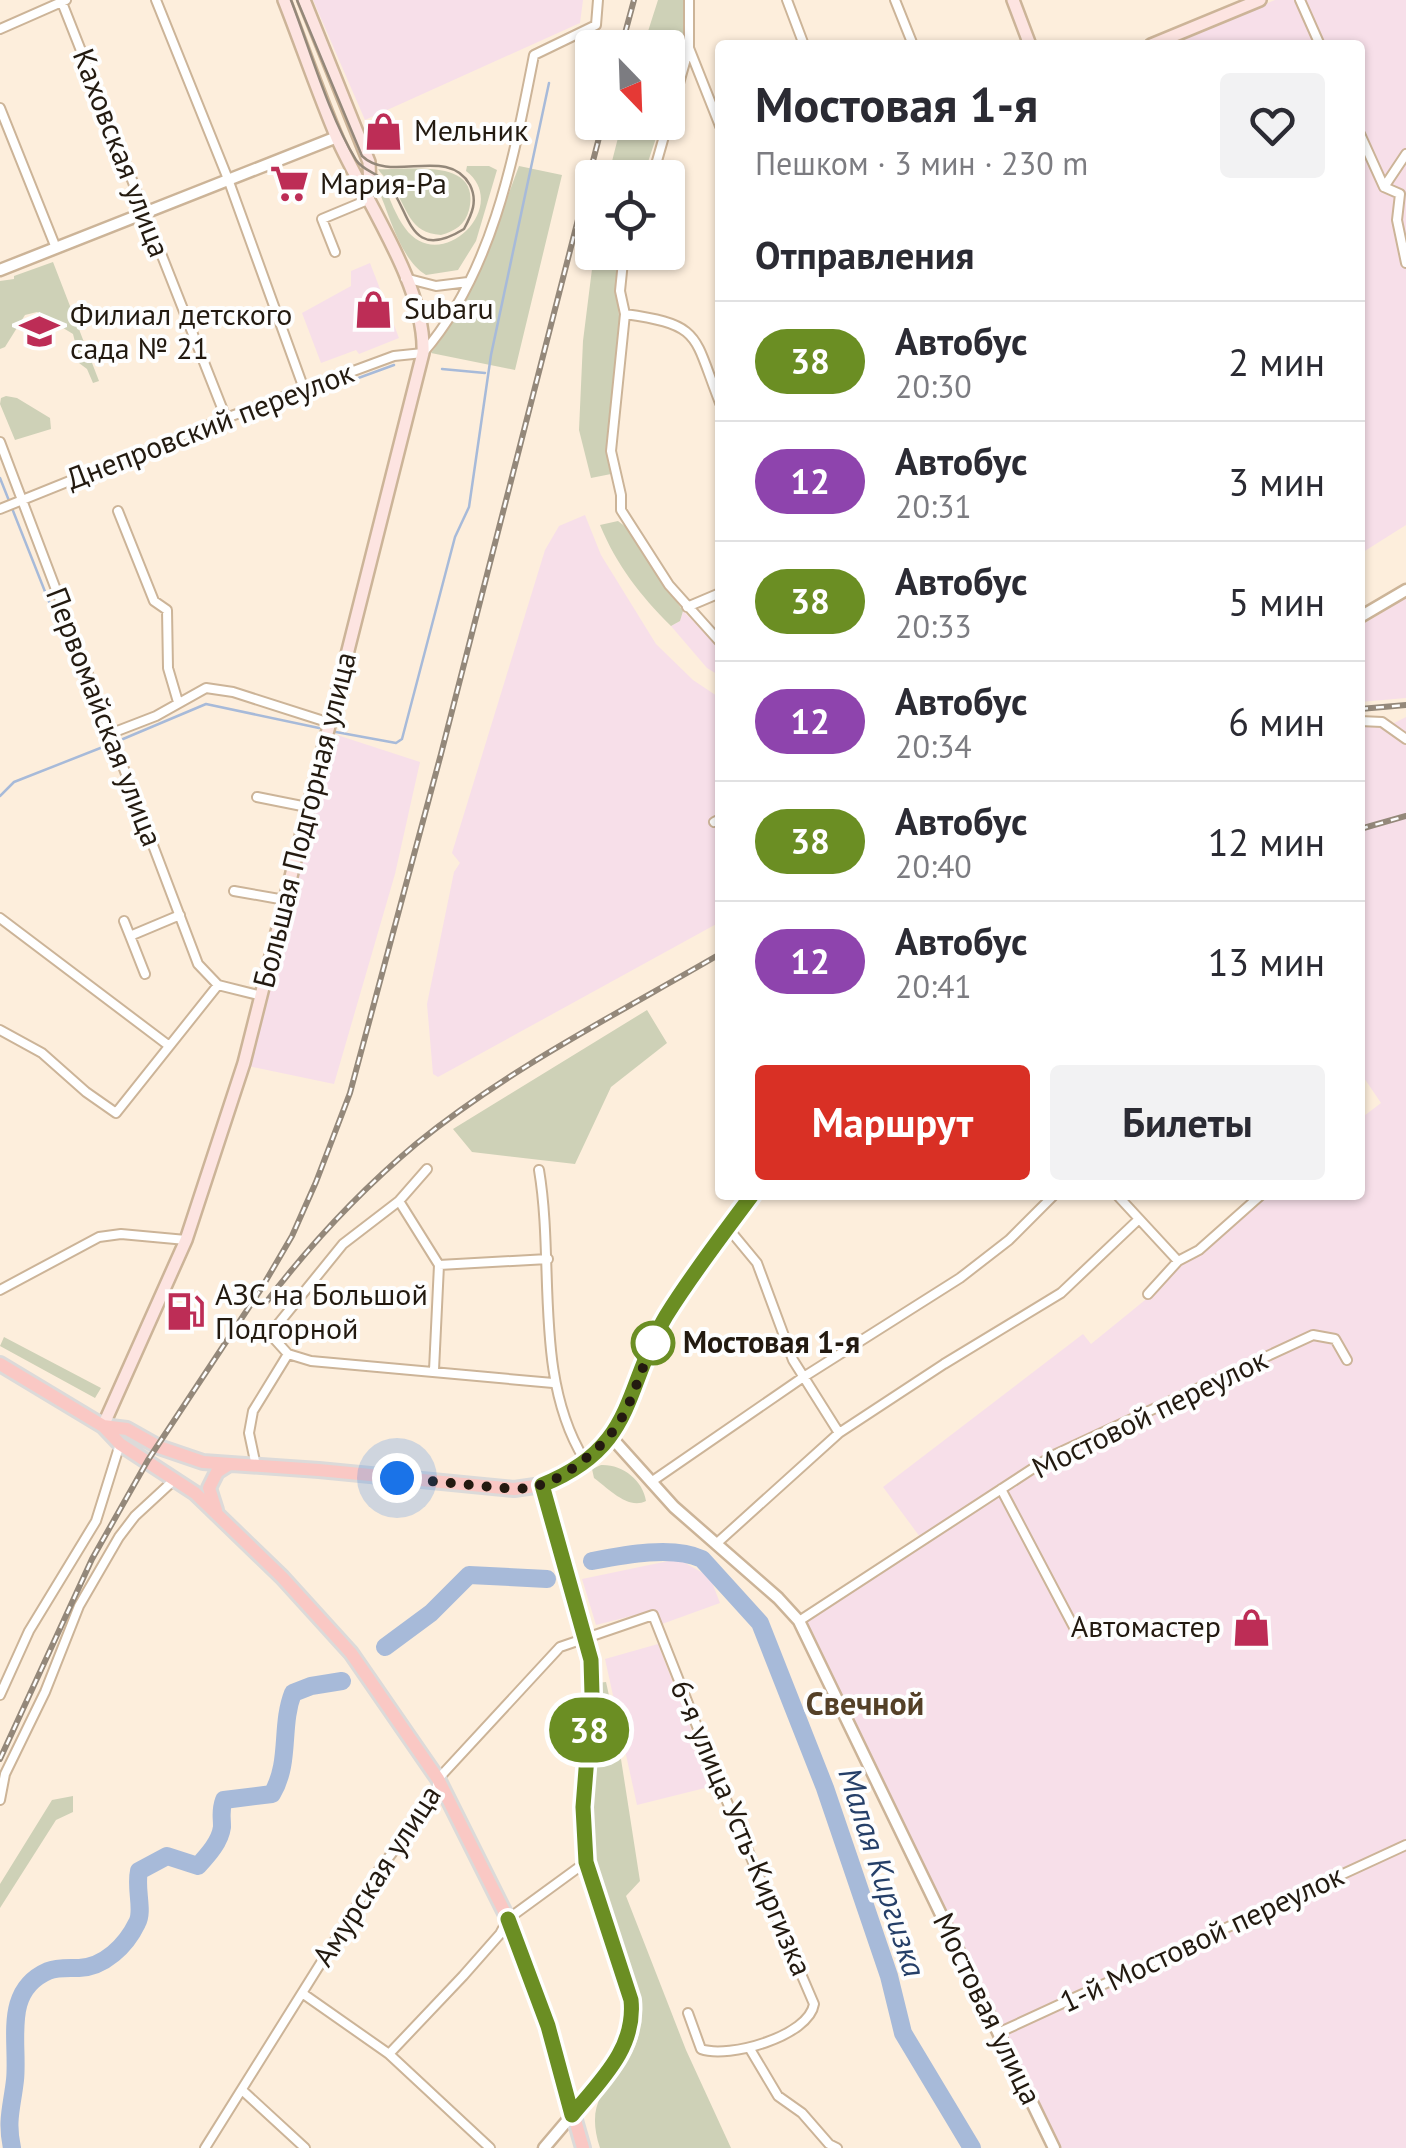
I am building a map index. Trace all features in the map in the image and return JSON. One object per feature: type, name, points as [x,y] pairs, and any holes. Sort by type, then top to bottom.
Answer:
[{"type":"main road","name":"Большая Подгорная улица","points":[[104,1426],[186,1240],[244,1063],[423,353],[420,313],[372,202],[337,137],[284,0]]},
{"type":"main road","name":"Большая Подгорная улица","points":[[304,0],[368,162],[372,202]]},
{"type":"main road","points":[[1013,0],[1028,40]]},
{"type":"main road","points":[[1163,40],[1260,0]]},
{"type":"main road","points":[[350,165],[359,168],[368,162]]},
{"type":"main road","points":[[104,1426],[127,1429],[182,1456],[228,1465],[514,1489],[542,1485],[611,1437],[632,1400],[664,1320],[748,1200]]},
{"type":"main road","points":[[0,1364],[104,1426],[120,1444],[176,1478],[217,1512],[351,1653],[438,1779],[508,1919],[548,2026],[583,2148]]},
{"type":"main road","points":[[217,1512],[208,1488],[217,1472],[228,1465]]},
{"type":"main road","points":[[542,1485],[591,1660],[583,1807],[586,1862],[631,2000],[633,2019],[627,2042],[610,2070],[572,2115]]},
{"type":"street","points":[[156,0],[228,179],[304,389]]},
{"type":"street","points":[[423,353],[446,327],[468,282],[513,164],[534,55],[596,25],[598,0]]},
{"type":"street","points":[[657,160],[688,48],[690,0]]},
{"type":"street","points":[[787,0],[802,40]]},
{"type":"street","points":[[895,0],[911,40]]},
{"type":"street","points":[[1300,0],[1318,40]]},
{"type":"street","points":[[0,29],[63,1]]},
{"type":"street","name":"Каховская улица","points":[[63,1],[226,418]]},
{"type":"street","points":[[688,48],[715,114]]},
{"type":"street","points":[[0,108],[56,248]]},
{"type":"street","points":[[0,270],[337,137]]},
{"type":"street","points":[[1365,145],[1384,187],[1400,194],[1396,220],[1406,263]]},
{"type":"street","points":[[1384,187],[1406,154]]},
{"type":"street","points":[[336,252],[322,219],[372,202]]},
{"type":"street","points":[[622,270],[620,290],[626,314],[611,451],[622,495],[620,510],[687,607],[715,637]]},
{"type":"street","points":[[405,278],[436,286],[468,282]]},
{"type":"street","points":[[626,314],[667,320],[692,335],[715,391]]},
{"type":"street","name":"Днепровский переулок","points":[[0,509],[304,389],[394,356],[423,353]]},
{"type":"street","name":"Первомайская улица","points":[[0,442],[198,964],[218,986]]},
{"type":"street","points":[[118,511],[154,601],[167,610],[168,668],[178,702]]},
{"type":"street","points":[[1365,614],[1406,590]]},
{"type":"street","points":[[687,607],[715,595]]},
{"type":"street","points":[[112,733],[156,716],[206,688],[233,692],[330,723]]},
{"type":"street","points":[[1365,720],[1382,722],[1406,740]]},
{"type":"street","points":[[256,797],[307,807]]},
{"type":"street","points":[[234,891],[286,900]]},
{"type":"street","points":[[130,936],[180,915]]},
{"type":"street","points":[[0,918],[168,1045]]},
{"type":"street","points":[[124,921],[145,974]]},
{"type":"street","points":[[0,1030],[42,1052],[116,1113],[218,986],[262,996]]},
{"type":"street","points":[[427,1169],[399,1201],[343,1244],[270,1334],[288,1354],[311,1361],[553,1383]]},
{"type":"street","points":[[539,1170],[546,1212],[553,1383],[567,1428],[584,1459]]},
{"type":"street","points":[[651,1482],[802,1378],[960,1278],[1009,1240],[1049,1200]]},
{"type":"street","points":[[1122,1200],[1178,1261]]},
{"type":"street","points":[[1148,1294],[1178,1261],[1199,1250],[1255,1200]]},
{"type":"street","points":[[399,1201],[438,1265],[434,1370]]},
{"type":"street","points":[[716,1544],[838,1433],[1061,1293],[1139,1219]]},
{"type":"street","points":[[728,1228],[758,1263],[802,1378],[838,1433]]},
{"type":"street","points":[[0,1290],[98,1237],[121,1234],[186,1240]]},
{"type":"street","points":[[438,1265],[548,1259]]},
{"type":"street","name":"Мостовой переулок","points":[[799,1621],[1052,1456],[1312,1336],[1335,1339],[1347,1360]]},
{"type":"street","points":[[256,1466],[249,1433],[253,1411],[288,1354]]},
{"type":"street","name":"Мостовая улица","points":[[611,1437],[651,1482],[799,1621],[1054,2148]]},
{"type":"street","points":[[0,1695],[29,1632],[96,1521],[120,1444]]},
{"type":"street","points":[[0,1800],[5,1774],[79,1606],[119,1536],[176,1478]]},
{"type":"street","points":[[1000,1489],[1076,1633]]},
{"type":"street","name":"6-я улица Усть-Киргизка","points":[[586,1638],[653,1615],[814,2004],[811,2016],[800,2025],[750,2048],[716,2053],[701,2050],[688,2013]]},
{"type":"street","name":"Амурская улица","points":[[205,2148],[379,1870],[435,1797],[438,1779],[560,1646],[586,1638]]},
{"type":"street","name":"1-й Мостовой переулок","points":[[998,2033],[1406,1845]]},
{"type":"street","points":[[389,2054],[463,1976],[508,1919],[586,1862]]},
{"type":"street","points":[[302,1993],[389,2054],[490,2148]]},
{"type":"street","points":[[750,2048],[778,2096],[802,2112],[836,2148]]},
{"type":"street","points":[[242,2090],[305,2148]]},
{"type":"street","points":[[544,2148],[572,2115]]},
{"type":"shaded area","points":[[313,0],[583,0],[580,23],[365,120]]},
{"type":"shaded area","points":[[1275,0],[1406,0],[1406,525],[1365,551],[1365,40],[1178,40]]},
{"type":"shaded area","points":[[370,263],[399,338],[359,354],[356,350],[321,363],[302,313],[351,286],[351,271]]},
{"type":"shaded area","points":[[585,515],[601,555],[656,644],[693,680],[715,695],[715,925],[438,1077],[433,1074],[427,1004],[454,872],[460,863],[452,853],[545,550],[559,526]]},
{"type":"shaded area","points":[[1406,598],[1406,698],[1365,702],[1365,623]]},
{"type":"shaded area","points":[[683,611],[715,642],[715,673],[671,626],[680,621]]},
{"type":"shaded area","points":[[1406,717],[1406,2148],[1061,2148],[805,1623],[1054,1460],[1316,1339],[1312,1331],[1049,1452],[920,1537],[883,1487],[1083,1334],[1091,1344],[1150,1296],[1181,1263],[1261,1200],[1365,1200],[1365,1115],[1381,1103],[1365,1079],[1365,726],[1384,728]]},
{"type":"shaded area","points":[[334,734],[420,762],[395,874],[334,1084],[248,1066]]},
{"type":"shaded area","points":[[678,1559],[710,1577],[720,1603],[662,1624],[655,1610],[596,1625],[582,1579]]},
{"type":"shaded area","points":[[658,1644],[713,1786],[637,1805],[605,1659]]},
{"type":"green space","points":[[658,0],[684,0],[683,30],[648,30]]},
{"type":"green space","points":[[617,140],[655,140],[649,160],[612,160]]},
{"type":"green space","points":[[467,166],[497,170],[476,241],[458,270],[426,275],[409,259],[378,189],[384,186],[405,228],[420,241],[436,245],[452,241],[466,231],[481,202],[478,186],[466,171]]},
{"type":"green space","points":[[519,166],[562,175],[515,370],[431,353],[471,287]]},
{"type":"green space","points":[[378,169],[439,170],[454,174],[464,181],[470,193],[465,220],[441,235],[422,230]]},
{"type":"green space","points":[[53,262],[99,381],[93,383],[87,369],[71,357],[73,334],[37,312],[25,315],[0,349],[0,281]]},
{"type":"green space","points":[[592,270],[616,270],[619,316],[609,434],[611,474],[591,478],[579,430],[583,341]]},
{"type":"green space","points":[[6,396],[17,398],[50,418],[51,429],[15,440],[0,404]]},
{"type":"green space","points":[[618,521],[683,611],[680,621],[671,626],[622,567],[600,525]]},
{"type":"green space","points":[[647,1010],[667,1043],[611,1087],[575,1164],[472,1152],[453,1129]]},
{"type":"green space","points":[[4,1337],[101,1388],[95,1398],[0,1346]]},
{"type":"green space","points":[[601,1465],[630,1475],[641,1486],[646,1501],[626,1501],[594,1478],[592,1469]]},
{"type":"green space","points":[[606,1682],[640,1881],[626,1896],[686,2050],[731,2148],[600,2148],[596,2109],[629,2059],[640,2025],[636,1990],[601,1897],[592,1856],[589,1782],[593,1732],[597,1683]]},
{"type":"green space","points":[[73,1796],[73,1812],[56,1820],[0,1908],[0,1884],[52,1800]]},
{"type":"waterway","points":[[336,732],[396,743],[402,739],[455,537],[469,507],[491,355],[549,83]]},
{"type":"waterway","points":[[276,408],[394,365]]},
{"type":"waterway","points":[[442,369],[485,373]]},
{"type":"waterway","points":[[0,478],[84,690]]},
{"type":"waterway","points":[[123,739],[206,704],[319,728]]},
{"type":"waterway","points":[[90,705],[106,744]]},
{"type":"waterway","points":[[0,796],[14,782],[108,745]]},
{"type":"waterway","name":"Малая Киргизка","points":[[592,1561],[663,1552],[702,1559],[760,1623],[825,1788],[889,1976],[903,2033],[972,2148]]},
{"type":"waterway","name":"Малая Киргизка","points":[[385,1647],[431,1613],[469,1575],[547,1579]]},
{"type":"waterway","name":"Малая Киргизка","points":[[12,2148],[16,2019],[24,1991],[48,1971],[88,1967],[120,1947],[139,1918],[139,1871],[167,1856],[198,1866],[219,1838],[224,1800],[272,1794],[281,1769],[293,1693],[342,1681]]},
{"type":"tram line","points":[[291,0],[329,103],[356,160],[387,183],[421,237],[445,238],[464,229],[474,197],[460,173],[434,166],[388,167],[362,156],[297,0]]},
{"type":"railway","points":[[626,30],[634,0]]},
{"type":"railway","points":[[0,1759],[92,1559],[148,1460],[292,1236],[350,1093],[598,140]]},
{"type":"railway","points":[[1365,709],[1406,705]]},
{"type":"railway","points":[[1365,828],[1406,816]]},
{"type":"railway","points":[[264,1305],[355,1200],[416,1144],[488,1091],[564,1043],[715,957]]},
{"type":"bus line","name":"38","points":[[508,1919],[548,2026],[572,2115],[610,2070],[627,2042],[633,2019],[631,2000],[586,1862],[583,1807],[591,1660],[542,1485],[569,1470],[611,1437],[632,1400],[664,1320],[748,1200]]},
{"type":"place","name":"Мельник","points":[[384,131]]},
{"type":"place","name":"Мария-Ра","points":[[290,184]]},
{"type":"place","name":"Subaru","points":[[374,309]]},
{"type":"place","name":"Филиал детского сада № 21","points":[[40,332]]},
{"type":"place","name":"АЗС на Большой Подгорной","points":[[185,1312]]},
{"type":"place","name":"Мостовая 1-я","points":[[653,1343]]},
{"type":"place","name":"Автомастер","points":[[1251,1627]]},
{"type":"district","name":"Свечной","points":[[865,1704]]},
{"type":"route","points":[[397,1478],[514,1489],[550,1482],[611,1437],[632,1400],[653,1343]]}]
